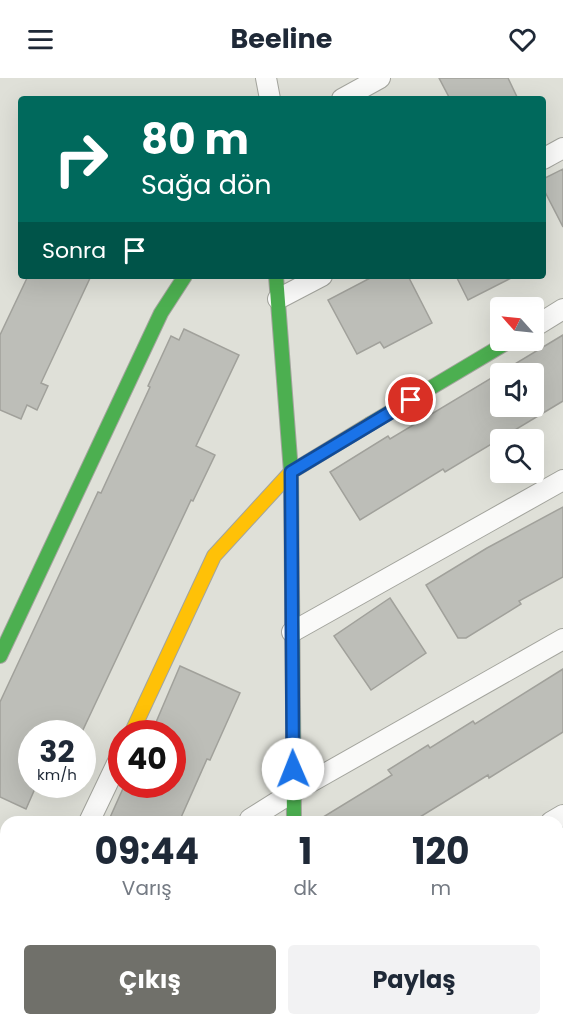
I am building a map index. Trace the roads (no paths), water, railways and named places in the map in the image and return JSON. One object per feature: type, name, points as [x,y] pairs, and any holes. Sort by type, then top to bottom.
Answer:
[{"type":"street","points":[[266,78],[269,96]]},
{"type":"street","points":[[347,96],[380,78]]},
{"type":"street","points":[[546,157],[563,148]]},
{"type":"street","points":[[0,656],[161,313],[183,279]]},
{"type":"street","points":[[276,279],[291,472],[294,816]]},
{"type":"street","points":[[278,299],[316,279]]},
{"type":"street","points":[[544,321],[563,309]]},
{"type":"street","points":[[138,720],[214,556],[291,472],[493,351]]},
{"type":"street","points":[[292,632],[563,480]]},
{"type":"street","points":[[255,816],[563,639]]},
{"type":"street","points":[[92,816],[108,782]]}]
